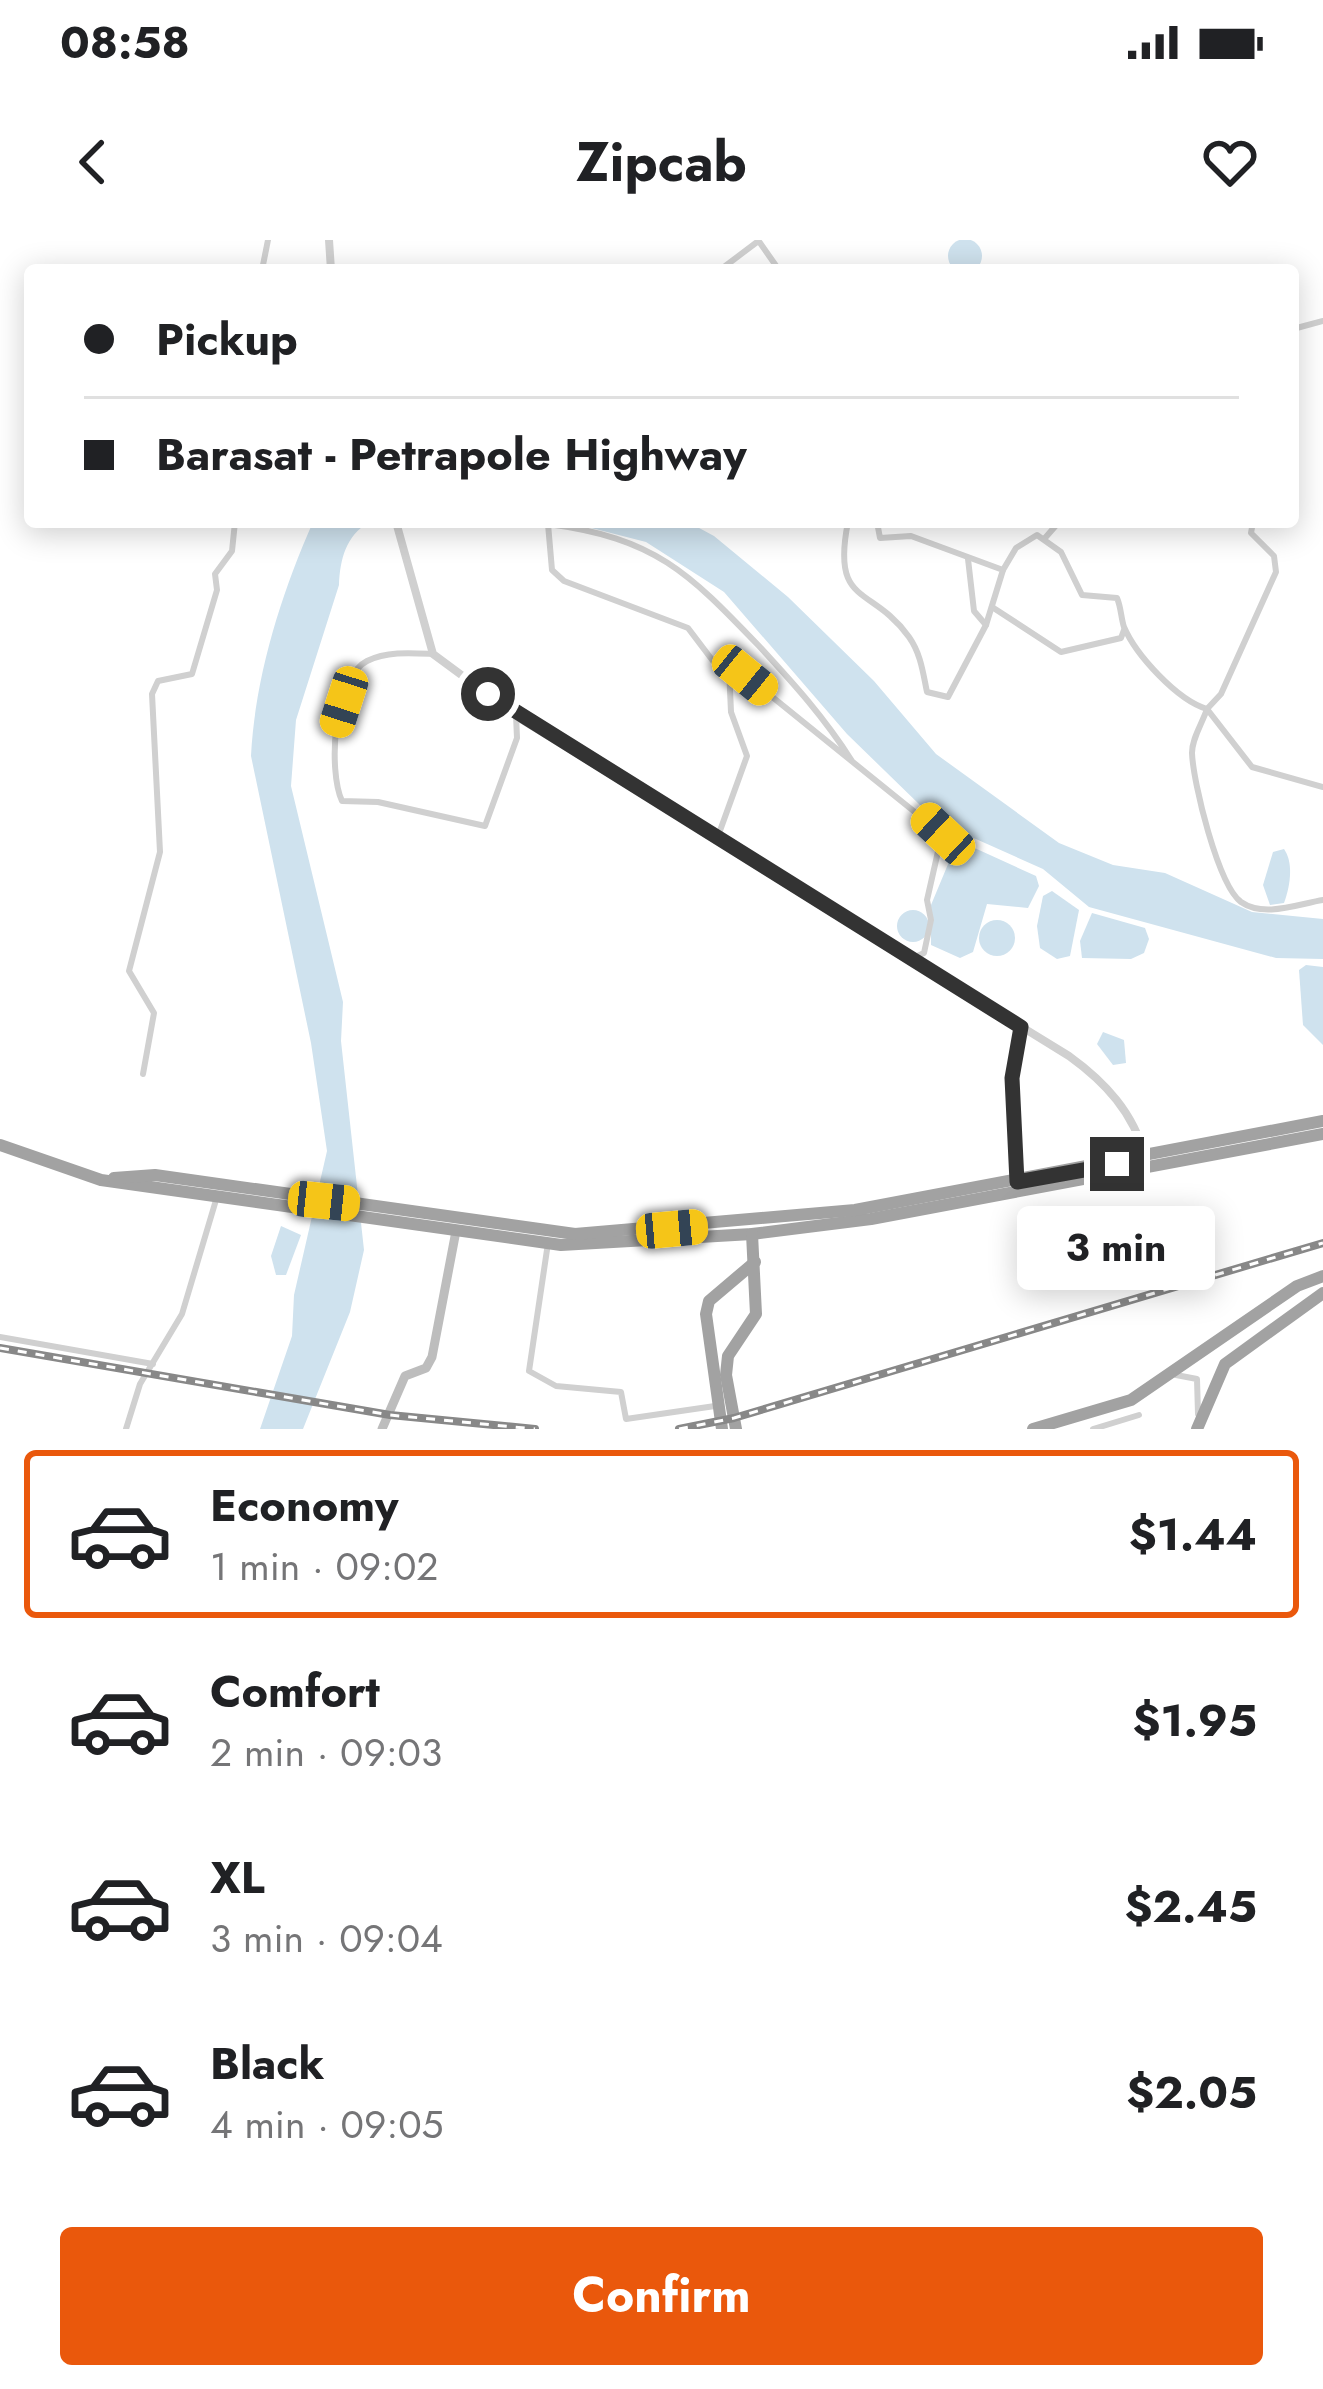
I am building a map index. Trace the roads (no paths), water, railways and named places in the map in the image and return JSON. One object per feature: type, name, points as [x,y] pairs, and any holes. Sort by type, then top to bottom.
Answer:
[{"type":"highway","points":[[101,1180],[155,1175],[271,1200],[575,1234],[790,1218],[1145,1159],[1323,1121]]},
{"type":"highway","points":[[390,1215],[456,1231],[548,1244],[752,1234],[973,1202],[1323,1134]]},
{"type":"highway","points":[[0,1145],[101,1180],[216,1198],[271,1200]]},
{"type":"highway","points":[[736,1429],[728,1356],[756,1314],[752,1234]]},
{"type":"highway","points":[[722,1429],[705,1330],[709,1301],[755,1262]]},
{"type":"highway","points":[[1033,1429],[1105,1418],[1297,1286],[1323,1276]]},
{"type":"highway","points":[[1197,1427],[1225,1364],[1323,1293]]},
{"type":"main road","points":[[382,1429],[405,1376],[427,1368],[432,1358],[456,1231]]},
{"type":"street","points":[[728,264],[758,241]]},
{"type":"street","points":[[143,1074],[154,1013],[128,970],[160,852],[152,694],[158,681],[192,674],[218,590],[215,574],[232,551],[234,528]]},
{"type":"street","points":[[397,528],[434,654],[516,715],[1077,1062],[1113,1093],[1134,1126],[1145,1159]]},
{"type":"street","points":[[548,528],[552,570],[564,580],[688,628],[713,662],[729,668],[943,834],[927,900],[928,941],[924,952],[913,958]]},
{"type":"street","points":[[568,528],[618,538],[709,591],[818,707],[852,761]]},
{"type":"street","points":[[846,528],[840,554],[851,585],[908,636],[927,692],[948,697],[986,625],[1003,571],[1026,538],[1046,538],[1061,552],[1082,595],[1117,598],[1124,627],[1183,697],[1207,710],[1252,767],[1323,787]]},
{"type":"street","points":[[878,528],[880,538],[911,536],[1003,571]]},
{"type":"street","points":[[1046,538],[1047,528]]},
{"type":"street","points":[[1046,538],[1054,528]]},
{"type":"street","points":[[1252,528],[1251,533],[1274,556],[1276,572],[1221,694],[1207,710],[1192,757],[1214,860],[1227,887],[1243,904],[1264,910],[1323,901]]},
{"type":"street","points":[[968,559],[974,610],[986,625]]},
{"type":"street","points":[[992,607],[1061,652],[1121,638],[1124,627]]},
{"type":"street","points":[[434,654],[383,656],[363,662],[352,677],[331,748],[342,801],[377,802],[485,826],[517,738],[516,715]]},
{"type":"street","points":[[716,839],[746,756],[731,712],[729,668]]},
{"type":"street","points":[[1017,1182],[1012,1078],[1021,1027]]},
{"type":"street","points":[[126,1429],[140,1384],[182,1314],[216,1198]]},
{"type":"street","points":[[548,1244],[529,1371],[556,1386],[621,1393],[626,1419],[718,1405]]},
{"type":"street","points":[[0,1337],[153,1364]]},
{"type":"street","points":[[1172,1376],[1190,1374],[1199,1382],[1197,1427]]},
{"type":"street","points":[[1093,1429],[1105,1418],[1138,1414]]},
{"type":"water","points":[[959,240],[971,240],[981,250],[980,264],[949,262],[949,250]]},
{"type":"water","points":[[311,528],[362,528],[343,557],[339,585],[296,720],[291,786],[343,1002],[341,1041],[364,1250],[350,1312],[303,1429],[260,1429],[292,1336],[294,1295],[327,1151],[311,1043],[251,756],[258,696],[290,578]]},
{"type":"water","points":[[591,528],[699,528],[714,536],[788,597],[874,681],[936,754],[1059,843],[1113,865],[1165,873],[1252,912],[1323,919],[1323,959],[1276,958],[1089,907],[1043,869],[949,827],[847,734],[724,592],[646,542]]},
{"type":"water","points":[[956,845],[968,845],[1036,876],[1039,886],[1028,908],[987,904],[973,952],[960,958],[931,945],[931,905]]},
{"type":"water","points":[[1284,849],[1290,868],[1288,890],[1284,903],[1270,905],[1263,885],[1273,852]]},
{"type":"water","points":[[1052,891],[1079,910],[1070,956],[1057,959],[1040,948],[1037,926],[1043,896]]},
{"type":"water","points":[[913,910],[924,915],[929,926],[924,937],[913,942],[902,937],[897,926],[902,915]]},
{"type":"water","points":[[1092,913],[1145,928],[1149,939],[1144,953],[1131,959],[1082,958],[1080,941]]},
{"type":"water","points":[[997,920],[1009,926],[1015,938],[1009,950],[997,956],[985,950],[979,938],[985,926]]},
{"type":"water","points":[[1306,965],[1323,967],[1323,1045],[1303,1025],[1299,970]]},
{"type":"water","points":[[1103,1032],[1124,1040],[1126,1063],[1113,1065],[1097,1044]]},
{"type":"water","points":[[281,1226],[301,1235],[286,1275],[276,1275],[271,1256]]},
{"type":"railway","points":[[679,1429],[734,1418],[1323,1243]]},
{"type":"railway","points":[[0,1348],[390,1415],[535,1429]]}]
